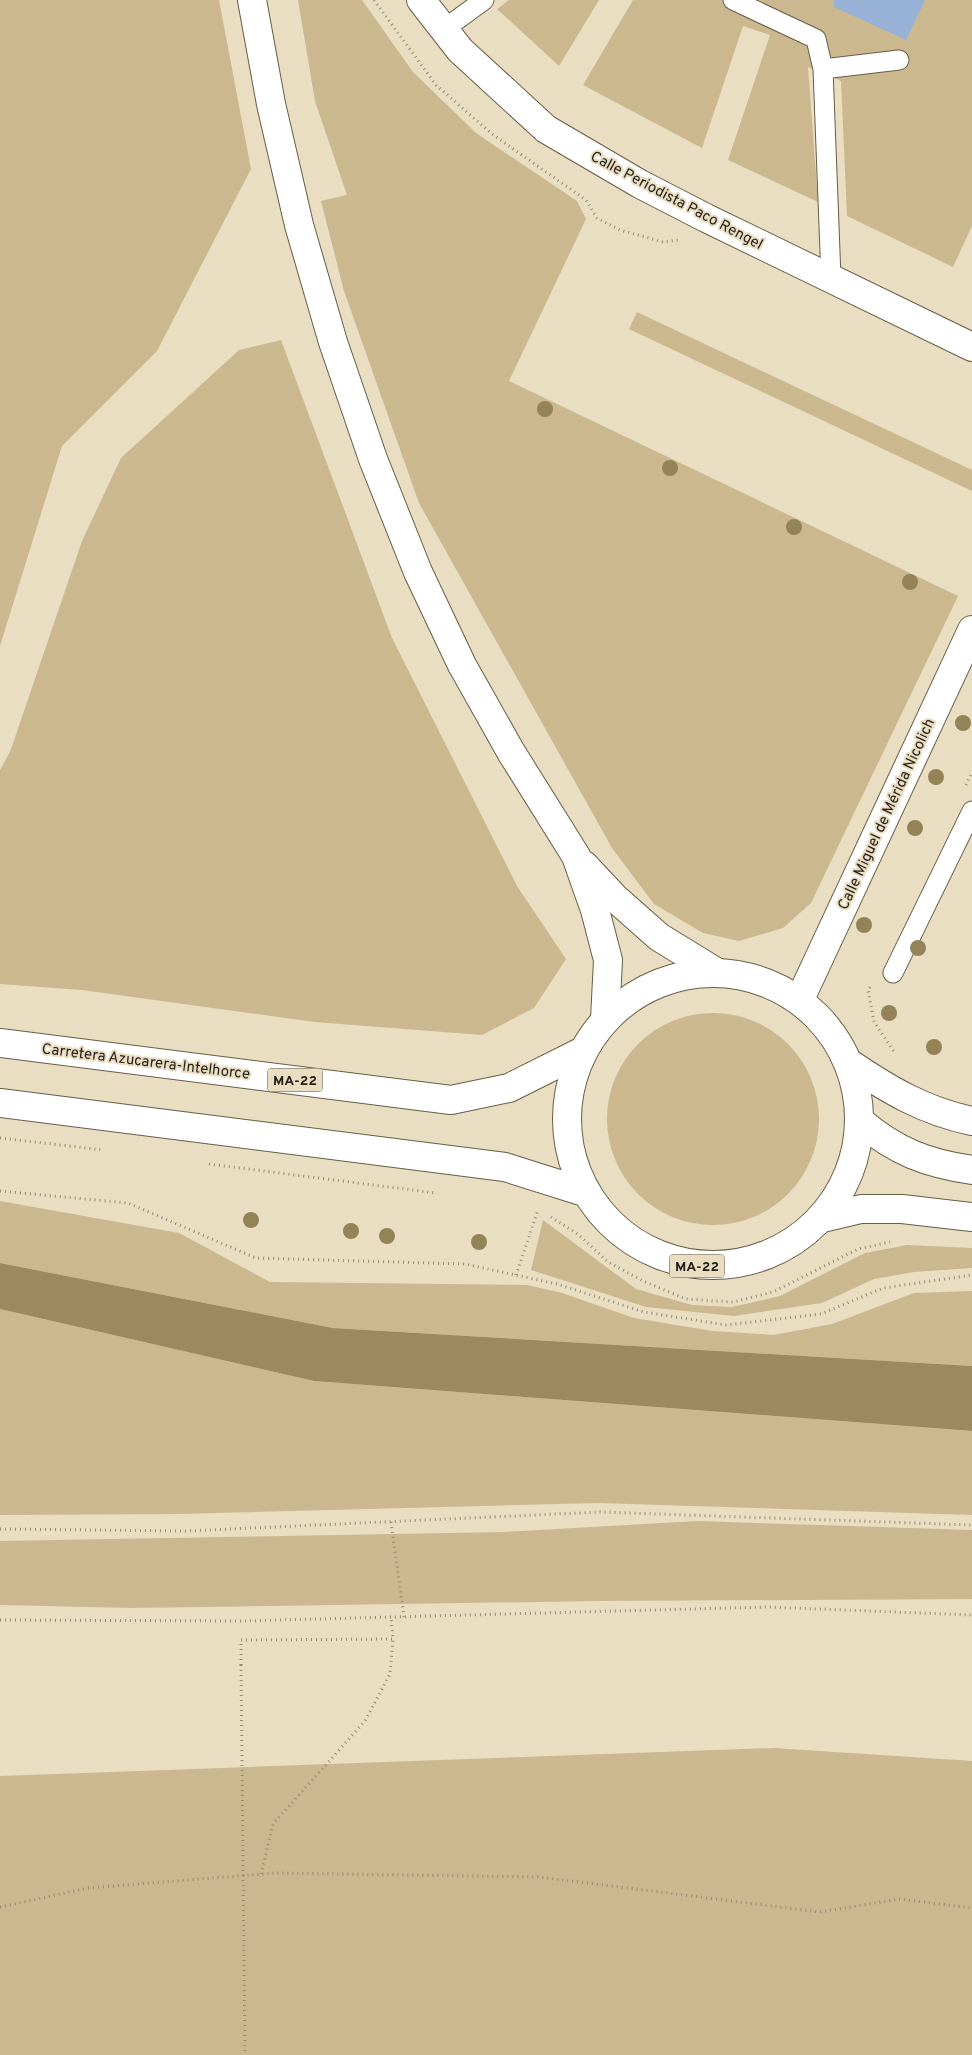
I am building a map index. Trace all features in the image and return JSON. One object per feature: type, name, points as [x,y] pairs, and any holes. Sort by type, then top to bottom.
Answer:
[{"type":"main road","points":[[252,0],[271,104],[299,225],[333,342],[373,459],[418,572],[462,665],[512,752],[576,856],[615,898],[659,937],[716,972]]},
{"type":"main road","name":"Calle Periodista Paco Rengel","points":[[421,0],[460,50],[546,129],[640,184],[972,347]]},
{"type":"main road","name":"Calle Miguel de Mérida Nicolich","points":[[801,997],[972,630]]},
{"type":"main road","points":[[576,856],[595,910],[608,960],[605,1019]]},
{"type":"main road","name":"MA-22","points":[[823,1218],[851,1174],[861,1122],[849,1063],[840,1044],[801,997],[762,978],[716,972],[655,984],[605,1019],[582,1052],[566,1098],[567,1147],[584,1192],[632,1242],[696,1266],[766,1257],[823,1218],[861,1209],[902,1209],[972,1217]]},
{"type":"main road","name":"Carretera Azucarera-Intelhorce","points":[[0,1043],[451,1100],[509,1088],[582,1052]]},
{"type":"main road","points":[[849,1063],[893,1092],[943,1115],[972,1121]]},
{"type":"main road","name":"MA-22","points":[[0,1103],[505,1167],[584,1192]]},
{"type":"main road","points":[[861,1122],[885,1142],[912,1155],[947,1166],[972,1170]]},
{"type":"lane","points":[[443,30],[484,0]]},
{"type":"lane","points":[[732,0],[816,39],[823,69],[831,278]]},
{"type":"lane","points":[[823,69],[899,60]]},
{"type":"lane","points":[[893,973],[972,811]]},
{"type":"path","points":[[0,1138],[105,1151]]},
{"type":"path","points":[[201,1163],[445,1194]]},
{"type":"path","points":[[0,1190],[128,1203],[256,1258],[465,1264],[557,1284],[644,1312],[726,1326],[821,1314],[883,1288],[972,1275]]},
{"type":"path","points":[[531,1206],[539,1209],[579,1235],[608,1262],[643,1282],[686,1299],[733,1302],[773,1292],[858,1249],[896,1241]]},
{"type":"path","points":[[516,1275],[539,1209]]},
{"type":"path","points":[[0,1529],[187,1532],[600,1512],[972,1525]]},
{"type":"path","points":[[391,1522],[404,1617]]},
{"type":"path","points":[[0,1620],[242,1621],[766,1606],[972,1615]]},
{"type":"path","points":[[261,1874],[273,1824],[365,1721],[390,1674],[393,1639],[392,1617]]},
{"type":"path","points":[[246,2055],[241,1640],[393,1639]]},
{"type":"path","points":[[0,1907],[88,1888],[261,1874],[539,1877],[820,1912],[899,1900],[972,1908]]},
{"type":"shaded area","points":[[0,0],[219,0],[251,169],[157,351],[62,446],[0,646]]},
{"type":"shaded area","points":[[298,0],[362,0],[413,72],[476,133],[577,201],[586,219],[509,381],[958,596],[811,903],[783,928],[739,941],[703,933],[654,904],[612,848],[419,503],[344,291],[321,201],[347,195],[315,101]]},
{"type":"shaded area","points":[[509,0],[599,0],[559,66],[497,9]]},
{"type":"shaded area","points":[[633,0],[972,0],[972,226],[953,267],[847,216],[841,81],[808,67],[818,202],[728,160],[770,35],[743,26],[702,148],[583,85]]},
{"type":"shaded area","points":[[637,312],[972,470],[972,491],[629,329]]},
{"type":"shaded area","points":[[281,340],[392,638],[517,886],[566,959],[534,1008],[482,1035],[315,1022],[82,990],[0,984],[0,770],[10,752],[82,541],[121,458],[239,350]]},
{"type":"shaded area","points":[[713,1013],[734,1015],[753,1021],[772,1031],[788,1044],[801,1060],[811,1079],[817,1098],[819,1119],[817,1140],[811,1159],[801,1178],[788,1194],[772,1207],[753,1217],[734,1223],[713,1225],[692,1223],[673,1217],[654,1207],[638,1194],[625,1178],[615,1159],[609,1140],[607,1119],[609,1098],[615,1079],[625,1060],[638,1044],[654,1031],[673,1021],[692,1015]]},
{"type":"shaded area","points":[[0,1201],[179,1233],[270,1282],[527,1285],[562,1293],[634,1318],[712,1331],[774,1335],[832,1324],[914,1293],[972,1291],[972,1366],[333,1328],[0,1263]]},
{"type":"shaded area","points":[[543,1220],[636,1289],[692,1305],[732,1307],[780,1296],[865,1253],[907,1245],[972,1248],[972,1268],[914,1272],[874,1279],[822,1303],[734,1316],[646,1307],[531,1270]]},
{"type":"shaded area","points":[[0,1263],[333,1328],[972,1366],[972,1431],[314,1381],[0,1309]]},
{"type":"shaded area","points":[[0,1309],[314,1381],[972,1431],[972,1515],[598,1503],[178,1514],[0,1515]]},
{"type":"shaded area","points":[[697,1521],[972,1530],[972,1599],[601,1601],[132,1608],[0,1605],[0,1541],[505,1532]]},
{"type":"shaded area","points":[[774,1748],[972,1761],[972,2055],[0,2055],[0,1776]]},
{"type":"building","points":[[834,0],[925,0],[906,40],[834,7]]}]
